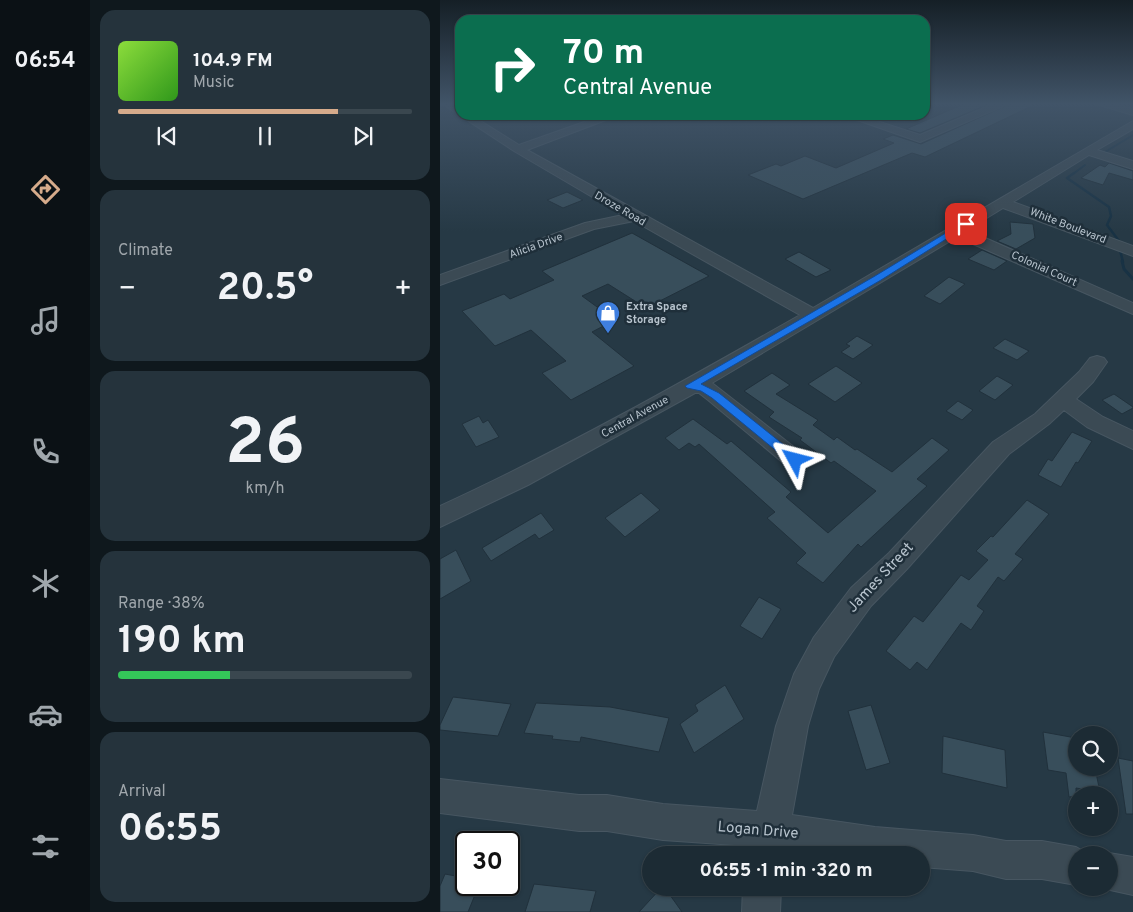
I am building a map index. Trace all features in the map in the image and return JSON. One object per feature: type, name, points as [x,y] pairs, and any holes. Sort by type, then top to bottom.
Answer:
[{"type":"street","name":"Droze Road","points":[[513,146],[634,217],[764,287],[812,316]]},
{"type":"street","points":[[518,149],[528,146]]},
{"type":"street","name":"Central Avenue","points":[[440,516],[520,479],[614,430],[878,278],[954,230],[1096,146]]},
{"type":"street","points":[[1087,151],[1133,165]]},
{"type":"street","name":"White Boulevard","points":[[1002,203],[1133,251]]},
{"type":"street","name":"Alicia Drive","points":[[440,280],[590,226],[634,217]]},
{"type":"street","name":"Colonial Court","points":[[954,230],[1133,309]]},
{"type":"street","name":"James Street","points":[[769,843],[792,726],[805,685],[824,647],[861,598],[898,561],[1001,448],[1042,419],[1086,377],[1097,362]]},
{"type":"street","points":[[690,386],[704,388],[716,395],[795,460]]},
{"type":"street","points":[[1063,400],[1096,422],[1133,441]]},
{"type":"street","name":"Logan Drive","points":[[440,796],[579,813],[607,813],[664,822],[769,843],[875,844],[973,853],[1006,860],[1042,860],[1068,865]]},
{"type":"street","points":[[1118,874],[1133,876]]},
{"type":"street","points":[[760,912],[761,896]]},
{"type":"building","points":[[888,146],[949,146],[925,157],[912,153],[803,199],[748,175],[776,164],[781,166],[805,156],[836,168]]},
{"type":"building","points":[[1109,163],[1133,171],[1133,180],[1109,173],[1103,185],[1081,178],[1100,165],[1105,167]]},
{"type":"building","points":[[567,192],[583,200],[563,208],[547,200]]},
{"type":"building","points":[[1010,222],[1033,224],[1035,238],[1016,249],[997,241],[1011,234]]},
{"type":"building","points":[[632,233],[709,276],[646,308],[608,284],[582,296],[615,320],[592,332],[634,366],[571,400],[542,373],[566,361],[531,330],[495,346],[462,311],[504,294],[510,299],[554,280],[542,271]]},
{"type":"building","points":[[982,250],[1007,261],[994,270],[968,259]]},
{"type":"building","points":[[799,252],[831,270],[816,277],[785,259]]},
{"type":"building","points":[[949,277],[965,284],[940,304],[924,296]]},
{"type":"building","points":[[857,336],[873,345],[853,359],[841,352],[850,346],[846,344]]},
{"type":"building","points":[[1005,339],[1029,351],[1017,360],[993,348]]},
{"type":"building","points":[[836,366],[862,383],[835,402],[808,384]]},
{"type":"building","points":[[772,373],[790,385],[776,394],[818,420],[813,425],[834,440],[837,437],[892,472],[932,438],[949,450],[917,479],[927,486],[861,547],[858,544],[823,583],[796,563],[806,553],[767,518],[775,512],[699,444],[695,447],[689,443],[679,450],[665,438],[693,419],[727,444],[731,441],[791,492],[786,497],[828,533],[876,491],[834,461],[831,463],[800,440],[802,438],[769,417],[774,412],[744,391]]},
{"type":"building","points":[[997,376],[1013,385],[995,400],[979,391]]},
{"type":"building","points":[[1114,394],[1133,408],[1122,414],[1102,400]]},
{"type":"building","points":[[958,401],[973,410],[962,420],[946,411]]},
{"type":"building","points":[[479,416],[483,423],[488,420],[499,437],[476,447],[462,424]]},
{"type":"building","points":[[1072,432],[1092,441],[1078,463],[1076,462],[1061,487],[1038,475],[1048,459],[1052,461]]},
{"type":"building","points":[[641,493],[660,510],[625,537],[605,518]]},
{"type":"building","points":[[1027,500],[1049,514],[1015,554],[1023,559],[1004,581],[998,577],[977,606],[984,611],[971,630],[961,623],[927,670],[917,662],[910,670],[886,651],[914,616],[923,622],[961,575],[969,580],[988,560],[976,551],[991,536],[993,537]]},
{"type":"building","points":[[541,513],[554,530],[539,539],[535,534],[491,561],[482,548]]},
{"type":"building","points":[[456,550],[471,581],[440,599],[440,559]]},
{"type":"building","points":[[759,597],[781,609],[762,639],[740,626]]},
{"type":"building","points":[[725,685],[744,719],[694,753],[680,724],[698,711],[695,705]]},
{"type":"building","points":[[453,697],[511,704],[498,736],[440,730],[440,725]]},
{"type":"building","points":[[536,703],[610,707],[669,718],[659,752],[581,737],[580,742],[552,739],[553,736],[524,733]]},
{"type":"building","points":[[871,705],[890,763],[866,770],[848,711]]},
{"type":"building","points":[[1043,732],[1068,737],[1068,776],[1097,776],[1099,786],[1068,786],[1068,789],[1066,773],[1048,770]]},
{"type":"building","points":[[943,736],[1005,750],[1007,788],[942,773]]},
{"type":"building","points":[[1118,758],[1133,761],[1133,814],[1126,814]]},
{"type":"building","points":[[445,874],[455,876],[455,896],[475,896],[468,912],[440,912],[440,886]]},
{"type":"building","points":[[534,884],[596,891],[590,912],[525,912]]},
{"type":"building","points":[[654,896],[671,896],[682,912],[639,912]]},
{"type":"waterway","points":[[1105,152],[1116,146]]},
{"type":"waterway","points":[[1073,174],[1085,165]]},
{"type":"waterway","points":[[1074,173],[1067,178],[1109,207],[1111,216],[1107,225],[1119,241]]},
{"type":"waterway","points":[[1120,250],[1123,262]]},
{"type":"waterway","points":[[1122,261],[1124,269],[1133,279]]},
{"type":"place","name":"Extra Space Storage","points":[[608,334]]},
{"type":"route","points":[[795,460],[752,427],[716,395],[704,388],[690,386],[878,278],[966,224]]}]
